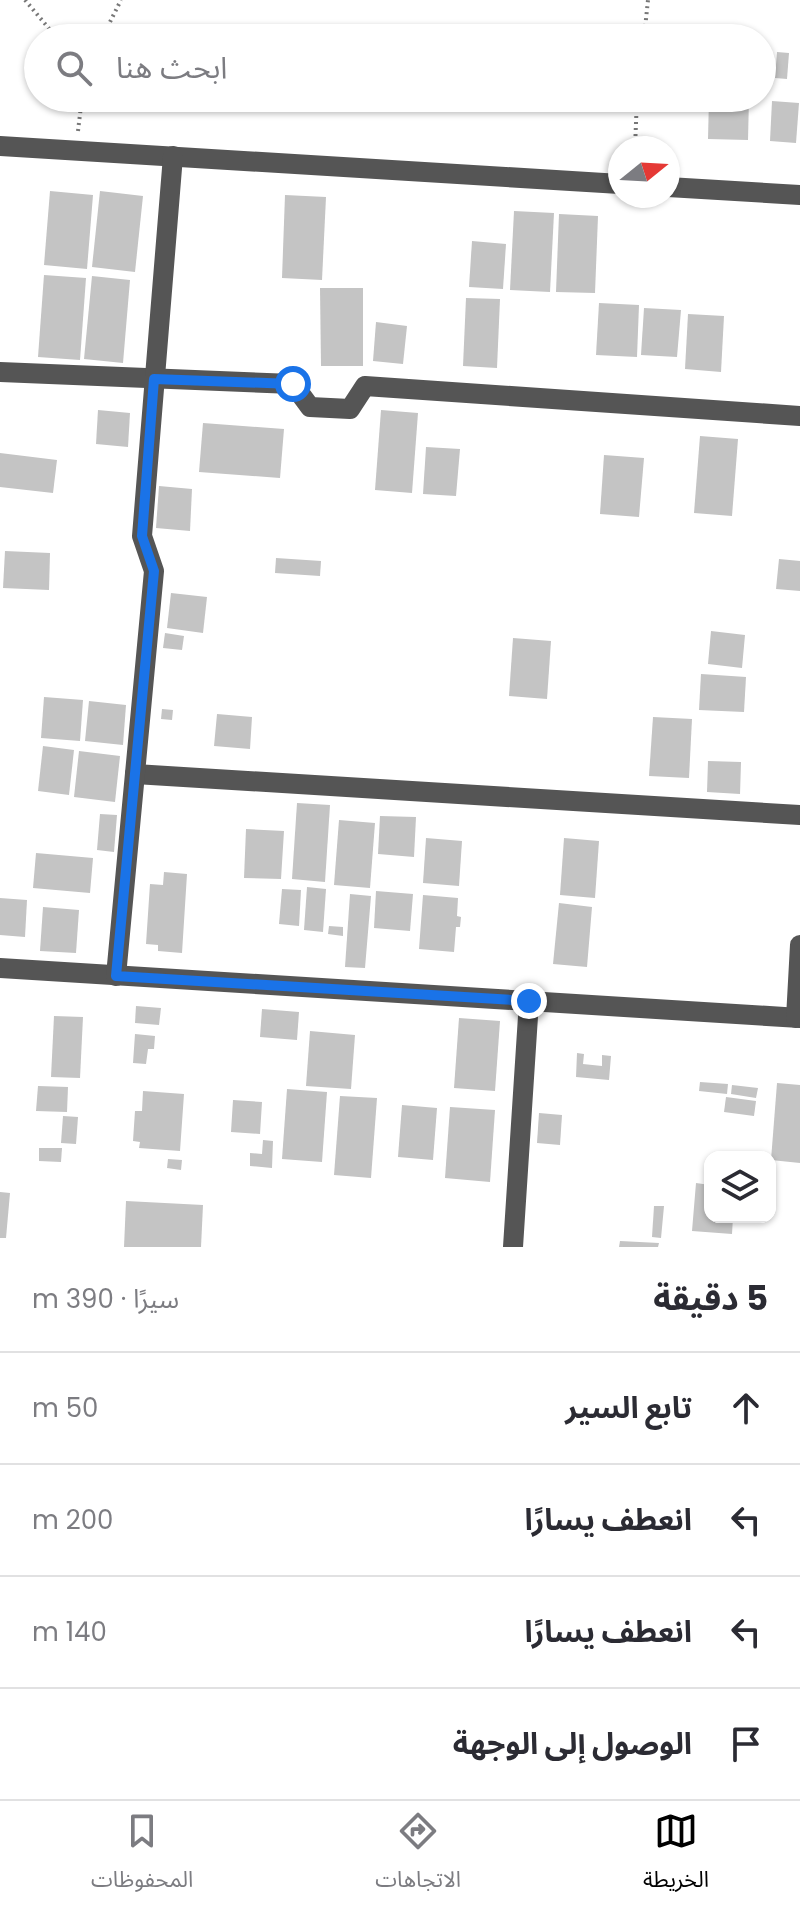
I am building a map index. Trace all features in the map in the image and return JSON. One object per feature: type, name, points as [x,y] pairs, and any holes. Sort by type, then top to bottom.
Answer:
[{"type":"street","points":[[0,146],[608,183]]},
{"type":"street","points":[[116,976],[154,571],[142,536],[173,156]]},
{"type":"street","points":[[680,188],[800,195]]},
{"type":"street","points":[[0,372],[293,384],[310,407],[350,409],[365,386],[800,416]]},
{"type":"street","points":[[135,774],[800,815]]},
{"type":"street","points":[[0,968],[798,1018],[800,945]]},
{"type":"street","points":[[513,1247],[529,1001]]},
{"type":"path","points":[[25,0],[45,24]]},
{"type":"path","points":[[109,24],[121,0]]},
{"type":"path","points":[[645,24],[648,0]]},
{"type":"path","points":[[76,150],[80,112]]},
{"type":"path","points":[[635,136],[636,112]]},
{"type":"building","points":[[777,52],[789,53],[787,79],[776,78]]},
{"type":"building","points":[[776,101],[799,103],[796,143],[770,141],[771,112],[776,112]]},
{"type":"building","points":[[709,112],[749,112],[748,140],[708,139]]},
{"type":"building","points":[[50,191],[93,195],[87,269],[44,265]]},
{"type":"building","points":[[100,191],[143,196],[135,272],[92,267]]},
{"type":"building","points":[[285,195],[326,197],[322,280],[282,278]]},
{"type":"building","points":[[514,211],[554,213],[550,292],[510,290]]},
{"type":"building","points":[[559,214],[598,216],[595,293],[556,292]]},
{"type":"building","points":[[472,241],[506,244],[503,289],[469,287]]},
{"type":"building","points":[[44,275],[86,278],[80,360],[38,357]]},
{"type":"building","points":[[92,276],[130,280],[123,363],[84,359]]},
{"type":"building","points":[[320,288],[363,288],[363,366],[321,366]]},
{"type":"building","points":[[466,298],[500,299],[497,368],[463,366]]},
{"type":"building","points":[[599,303],[639,305],[637,357],[596,355]]},
{"type":"building","points":[[644,308],[681,310],[677,357],[641,355]]},
{"type":"building","points":[[688,314],[724,316],[721,372],[685,369]]},
{"type":"building","points":[[376,322],[407,326],[403,364],[373,361]]},
{"type":"building","points":[[98,410],[130,413],[128,447],[96,444]]},
{"type":"building","points":[[381,410],[418,413],[412,493],[375,490]]},
{"type":"building","points":[[203,423],[284,429],[280,478],[199,472]]},
{"type":"building","points":[[700,436],[738,439],[732,516],[694,513]]},
{"type":"building","points":[[426,447],[460,449],[456,496],[423,494]]},
{"type":"building","points":[[0,453],[57,460],[53,493],[0,487]]},
{"type":"building","points":[[604,455],[644,458],[639,517],[600,514]]},
{"type":"building","points":[[159,486],[192,489],[190,531],[156,528]]},
{"type":"building","points":[[5,551],[50,553],[49,590],[3,588]]},
{"type":"building","points":[[276,558],[321,561],[320,576],[275,573]]},
{"type":"building","points":[[779,559],[800,561],[800,591],[776,589]]},
{"type":"building","points":[[171,593],[207,597],[203,633],[167,628]]},
{"type":"building","points":[[711,631],[745,635],[742,668],[708,664]]},
{"type":"building","points":[[165,633],[184,636],[182,650],[163,648]]},
{"type":"building","points":[[513,638],[551,641],[547,699],[509,696]]},
{"type":"building","points":[[701,674],[746,677],[744,712],[699,710]]},
{"type":"building","points":[[44,697],[83,700],[80,741],[41,738]]},
{"type":"building","points":[[89,701],[126,705],[123,745],[85,741]]},
{"type":"building","points":[[162,709],[173,710],[172,720],[161,719]]},
{"type":"building","points":[[217,714],[252,717],[250,749],[214,746]]},
{"type":"building","points":[[653,717],[692,719],[689,778],[649,776]]},
{"type":"building","points":[[43,746],[74,750],[69,795],[38,791]]},
{"type":"building","points":[[79,751],[120,756],[115,802],[74,797]]},
{"type":"building","points":[[708,761],[741,762],[740,794],[707,792]]},
{"type":"building","points":[[297,803],[330,805],[325,882],[292,879]]},
{"type":"building","points":[[100,814],[117,815],[114,852],[97,850]]},
{"type":"building","points":[[380,816],[416,817],[414,857],[378,854]]},
{"type":"building","points":[[339,820],[375,823],[370,888],[334,885]]},
{"type":"building","points":[[246,829],[284,831],[281,879],[244,878]]},
{"type":"building","points":[[426,838],[462,841],[459,886],[423,883]]},
{"type":"building","points":[[564,838],[599,841],[595,898],[560,895]]},
{"type":"building","points":[[36,853],[93,858],[90,893],[33,888]]},
{"type":"building","points":[[164,872],[187,874],[182,953],[158,951],[158,945],[146,944],[150,884],[163,885]]},
{"type":"building","points":[[307,887],[326,889],[323,932],[304,930]]},
{"type":"building","points":[[282,889],[301,890],[299,926],[279,924]]},
{"type":"building","points":[[376,891],[413,894],[410,931],[374,928]]},
{"type":"building","points":[[350,894],[371,896],[365,968],[345,967]]},
{"type":"building","points":[[423,895],[458,898],[457,916],[461,917],[460,927],[456,927],[454,952],[419,949]]},
{"type":"building","points":[[0,898],[27,900],[25,937],[0,935]]},
{"type":"building","points":[[559,903],[592,907],[587,967],[553,964]]},
{"type":"building","points":[[43,907],[79,910],[76,953],[40,951]]},
{"type":"building","points":[[329,926],[343,927],[343,936],[328,934]]},
{"type":"building","points":[[136,1006],[161,1008],[159,1025],[135,1023]]},
{"type":"building","points":[[262,1009],[299,1012],[297,1040],[260,1037]]},
{"type":"building","points":[[54,1016],[83,1017],[80,1078],[51,1077]]},
{"type":"building","points":[[459,1018],[500,1021],[495,1091],[454,1088]]},
{"type":"building","points":[[310,1031],[355,1035],[351,1089],[306,1086]]},
{"type":"building","points":[[135,1034],[155,1036],[154,1049],[148,1049],[146,1064],[133,1063]]},
{"type":"building","points":[[577,1053],[584,1054],[583,1064],[602,1066],[602,1055],[611,1056],[609,1080],[576,1077]]},
{"type":"building","points":[[700,1082],[728,1084],[727,1094],[699,1091]]},
{"type":"building","points":[[777,1083],[800,1085],[800,1163],[776,1161],[776,1151],[772,1151]]},
{"type":"building","points":[[732,1085],[758,1088],[756,1098],[731,1094]]},
{"type":"building","points":[[38,1086],[68,1087],[67,1112],[36,1111]]},
{"type":"building","points":[[287,1089],[327,1092],[322,1162],[282,1159]]},
{"type":"building","points":[[143,1091],[184,1094],[180,1151],[139,1148],[140,1142],[133,1141],[135,1111],[142,1111]]},
{"type":"building","points":[[340,1096],[377,1098],[371,1178],[334,1175]]},
{"type":"building","points":[[726,1097],[756,1101],[754,1116],[724,1112]]},
{"type":"building","points":[[233,1100],[262,1102],[260,1134],[231,1132]]},
{"type":"building","points":[[402,1105],[437,1108],[433,1160],[398,1157]]},
{"type":"building","points":[[450,1107],[495,1110],[490,1182],[445,1178]]},
{"type":"building","points":[[539,1113],[562,1115],[560,1145],[537,1143]]},
{"type":"building","points":[[63,1116],[78,1117],[76,1144],[61,1143]]},
{"type":"building","points":[[263,1140],[273,1141],[272,1168],[250,1166],[250,1153],[262,1154]]},
{"type":"building","points":[[39,1148],[62,1148],[61,1162],[39,1161]]},
{"type":"building","points":[[168,1159],[182,1160],[181,1170],[167,1168]]},
{"type":"building","points":[[696,1183],[704,1184],[704,1223],[733,1223],[732,1234],[692,1231]]},
{"type":"building","points":[[0,1192],[10,1193],[6,1238],[0,1238]]},
{"type":"building","points":[[126,1201],[203,1205],[201,1247],[124,1247]]},
{"type":"building","points":[[654,1206],[664,1206],[661,1238],[652,1237]]},
{"type":"building","points":[[620,1241],[659,1243],[658,1247],[619,1247]]},
{"type":"route","points":[[293,384],[154,379],[142,536],[154,571],[116,976],[529,1001]]}]
